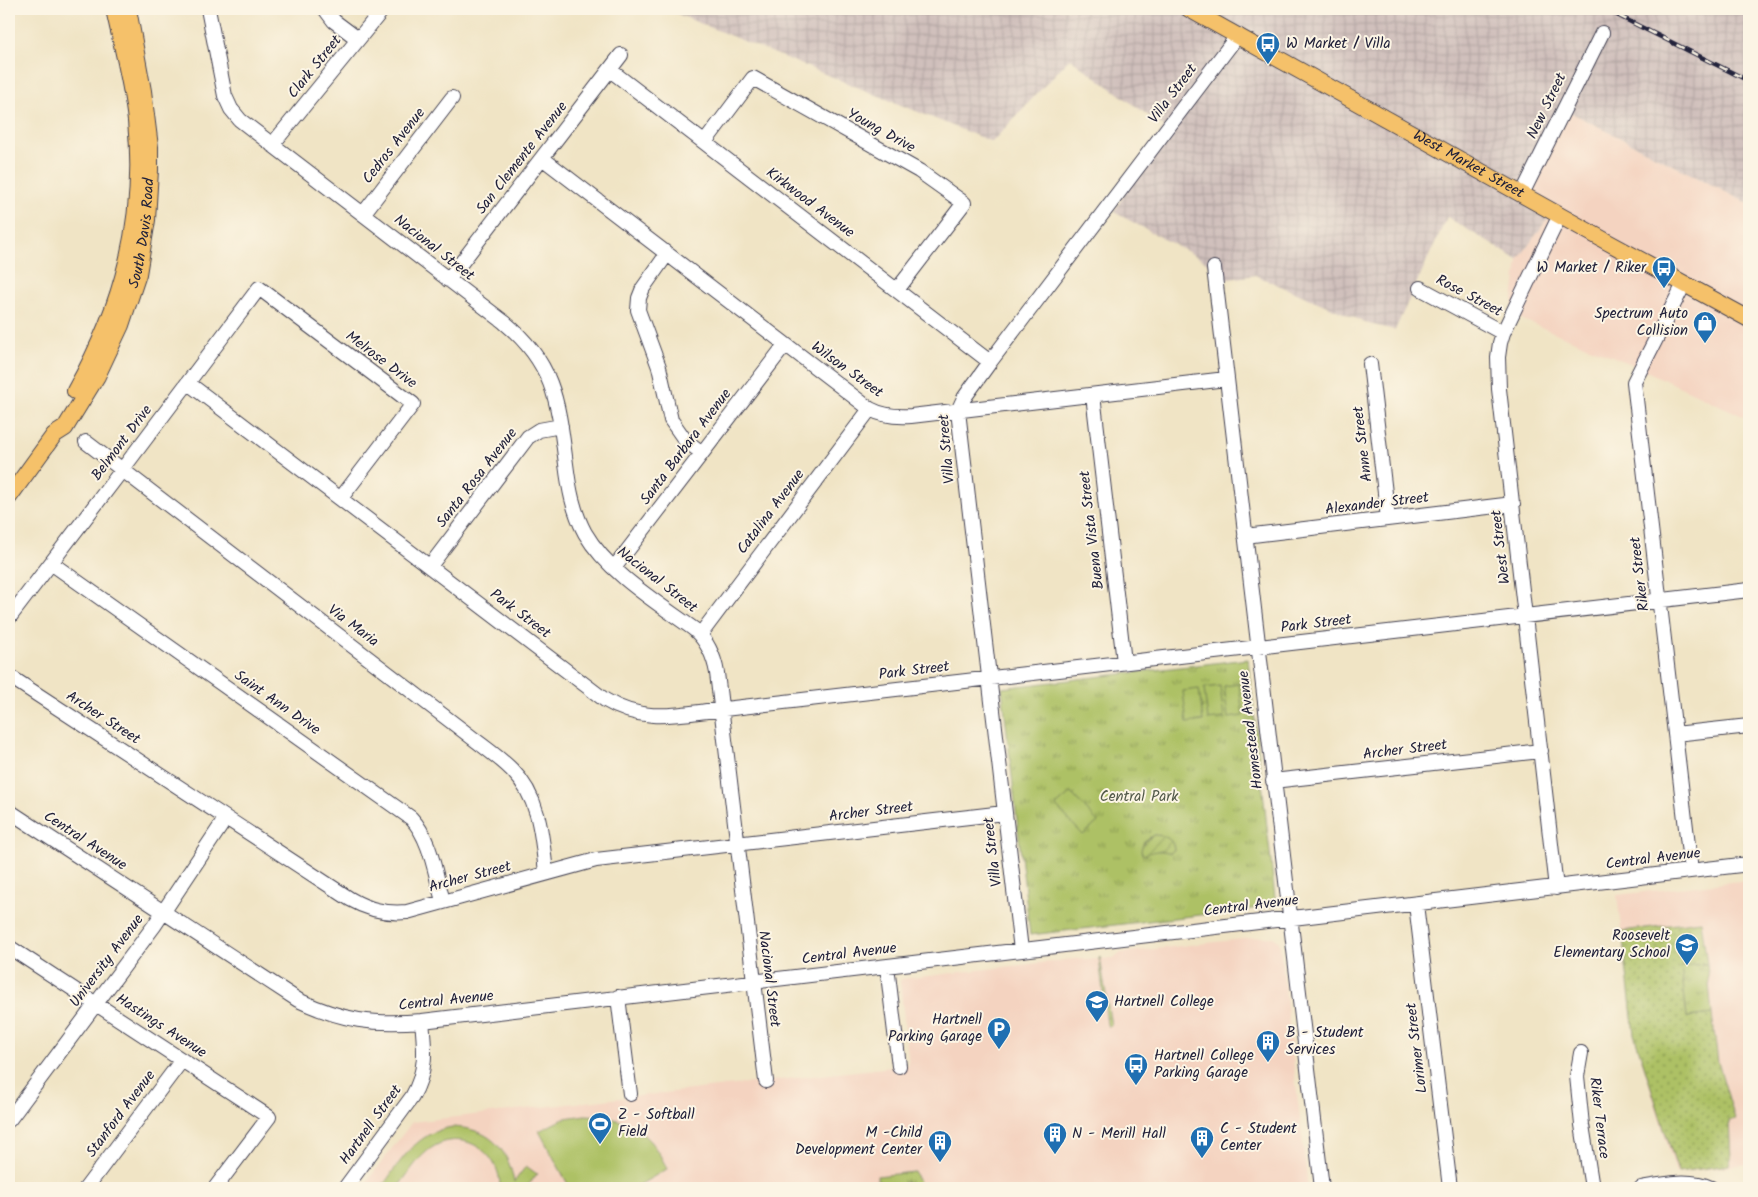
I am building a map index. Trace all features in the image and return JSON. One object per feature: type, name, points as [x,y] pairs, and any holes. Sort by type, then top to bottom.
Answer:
[{"type":"main road","name":"South Davis Road","points":[[54,435],[56,423],[87,371],[103,337],[126,271],[135,220],[138,170],[136,120],[114,9]]},
{"type":"main road","name":"South Davis Road","points":[[9,497],[54,435],[65,428],[79,408],[112,348],[138,274],[149,197],[150,147],[143,91],[128,9]]},
{"type":"main road","name":"West Market Street","points":[[1189,9],[1749,319]]},
{"type":"street","name":"Nacional Street","points":[[208,9],[223,89],[227,102],[240,120],[512,329],[530,348],[551,383],[559,409],[568,481],[574,507],[589,540],[601,556],[614,568],[700,635],[710,649],[715,664],[721,710],[766,1081]]},
{"type":"street","points":[[325,9],[334,21],[358,40]]},
{"type":"street","name":"Clark Street","points":[[272,145],[383,9]]},
{"type":"street","name":"New Street","points":[[1522,194],[1602,33]]},
{"type":"street","name":"Villa Street","points":[[1020,950],[958,411],[964,398],[990,362],[1238,35]]},
{"type":"street","name":"San Clemente Avenue","points":[[448,280],[621,55]]},
{"type":"street","name":"Kirkwood Avenue","points":[[610,70],[990,362]]},
{"type":"street","name":"Young Drive","points":[[705,142],[753,78],[919,171],[964,203],[897,290]]},
{"type":"street","name":"Cedros Avenue","points":[[363,214],[452,98]]},
{"type":"street","name":"Wilson Street","points":[[542,158],[784,345],[870,409],[884,415],[901,417],[1226,379]]},
{"type":"street","name":"West Street","points":[[1556,888],[1498,375],[1499,350],[1504,333],[1560,215]]},
{"type":"street","points":[[667,254],[643,288],[639,298],[638,310],[659,367],[671,420],[685,440],[702,453]]},
{"type":"street","name":"Homestead Avenue","points":[[1214,268],[1257,648],[1322,1188]]},
{"type":"street","name":"Riker Street","points":[[1684,284],[1634,382],[1691,871]]},
{"type":"street","name":"Belmont Drive","points":[[9,618],[259,288]]},
{"type":"street","name":"Melrose Drive","points":[[259,288],[413,404],[341,498]]},
{"type":"street","name":"Rose Street","points":[[1420,288],[1504,333]]},
{"type":"street","name":"Santa Barbara Avenue","points":[[614,568],[784,345]]},
{"type":"street","name":"Anne Street","points":[[1370,364],[1388,519]]},
{"type":"street","name":"Park Street","points":[[188,382],[613,704],[631,712],[656,716],[1749,590]]},
{"type":"street","name":"Buena Vista Street","points":[[1093,395],[1124,662]]},
{"type":"street","name":"Catalina Avenue","points":[[700,635],[870,409]]},
{"type":"street","name":"Santa Rosa Avenue","points":[[430,566],[528,437],[539,430],[561,426]]},
{"type":"street","name":"Via Maria","points":[[86,442],[513,770],[529,793],[538,814],[546,873]]},
{"type":"street","name":"Alexander Street","points":[[1244,536],[1512,504]]},
{"type":"street","name":"Saint Ann Drive","points":[[51,563],[411,818],[417,824],[425,840],[443,901]]},
{"type":"street","name":"Archer Street","points":[[9,676],[361,906],[386,913],[398,913],[416,909],[603,859],[1004,813]]},
{"type":"street","points":[[1676,734],[1749,726]]},
{"type":"street","name":"Archer Street","points":[[1273,781],[1541,751]]},
{"type":"street","name":"Central Avenue","points":[[9,811],[276,987],[315,1008],[331,1014],[362,1021],[392,1023],[422,1021],[1749,864]]},
{"type":"street","name":"University Avenue","points":[[9,1120],[164,912],[226,818]]},
{"type":"street","name":"Lorimer Street","points":[[1416,904],[1450,1188]]},
{"type":"street","name":"Hastings Avenue","points":[[9,947],[269,1117],[215,1188]]},
{"type":"street","points":[[887,966],[899,1066]]},
{"type":"street","points":[[618,997],[630,1094]]},
{"type":"street","name":"Hartnell Street","points":[[344,1188],[419,1085],[424,1063],[422,1021]]},
{"type":"street","name":"Riker Terrace","points":[[1582,1053],[1577,1076],[1582,1125],[1592,1188]]},
{"type":"street","name":"Stanford Avenue","points":[[86,1188],[182,1060]]},
{"type":"street","points":[[1641,1188],[1683,1183],[1700,1184],[1711,1188]]},
{"type":"shaded area","points":[[665,9],[1749,9],[1749,204],[1566,110],[1530,191],[1555,208],[1518,260],[1447,217],[1395,330],[1369,324],[1255,275],[1224,280],[1205,261],[1114,212],[1164,127],[1070,58],[992,142]]},
{"type":"shaded area","points":[[1566,110],[1749,204],[1749,419],[1629,363],[1511,315],[1518,260],[1555,208],[1529,191]]},
{"type":"shaded area","name":"Roosevelt Elementary School","points":[[1749,880],[1749,1164],[1676,1173],[1634,1036],[1617,895]]},
{"type":"shaded area","name":"Hartnell College","points":[[1273,937],[1279,941],[1280,946],[1308,1188],[362,1188],[412,1122],[909,1065],[900,981],[902,979],[1082,958],[1086,960],[1115,958],[1120,953]]},
{"type":"green space","name":"Central Park","points":[[1248,659],[1276,906],[1030,935],[1002,688]]},
{"type":"green space","points":[[1239,684],[1243,716],[1228,718],[1224,686]]},
{"type":"green space","points":[[1220,686],[1224,718],[1208,720],[1204,688]]},
{"type":"green space","points":[[1199,689],[1203,721],[1187,723],[1183,691]]},
{"type":"green space","points":[[1071,793],[1098,822],[1083,835],[1056,806]]},
{"type":"green space","points":[[1154,835],[1168,838],[1174,846],[1174,850],[1170,853],[1158,851],[1146,855],[1142,854],[1141,850],[1144,841]]},
{"type":"green space","points":[[1701,921],[1707,964],[1682,966],[1687,1017],[1712,1014],[1718,1062],[1735,1119],[1729,1121],[1731,1158],[1729,1165],[1678,1172],[1634,1034],[1622,931]]},
{"type":"green space","points":[[1100,957],[1111,1025],[1109,1027],[1107,1025]]},
{"type":"green space","points":[[1707,964],[1712,1014],[1687,1017],[1681,966]]},
{"type":"green space","name":"Z - Softball Field","points":[[585,1115],[613,1119],[635,1128],[653,1145],[667,1169],[634,1188],[570,1188],[539,1131],[565,1118]]},
{"type":"green space","points":[[452,1127],[476,1131],[494,1142],[507,1159],[514,1182],[526,1166],[537,1174],[526,1188],[500,1188],[499,1175],[487,1155],[478,1147],[468,1142],[457,1140],[445,1142],[428,1151],[418,1160],[397,1188],[381,1188],[402,1158],[419,1142],[439,1130]]},
{"type":"green space","points":[[914,1172],[920,1188],[913,1188],[906,1182],[904,1183],[905,1188],[878,1188],[877,1176]]},
{"type":"railway","points":[[1605,9],[1749,81]]},
{"type":"place","name":"W Market / Villa","points":[[1268,65]]},
{"type":"place","name":"W Market / Riker","points":[[1664,289]]},
{"type":"place","name":"Spectrum Auto Collision","points":[[1705,344]]},
{"type":"place","name":"Roosevelt Elementary School","points":[[1687,966]]},
{"type":"place","name":"Hartnell College","points":[[1097,1023]]},
{"type":"place","name":"Hartnell Parking Garage","points":[[999,1050]]},
{"type":"place","name":"B - Student Services","points":[[1268,1063]]},
{"type":"place","name":"Hartnell College Parking Garage","points":[[1136,1086]]},
{"type":"place","name":"Z - Softball Field","points":[[600,1145]]},
{"type":"place","name":"N - Merill Hall","points":[[1055,1155]]},
{"type":"place","name":"C - Student Center","points":[[1202,1159]]},
{"type":"place","name":"M -Child Development Center","points":[[940,1163]]}]
